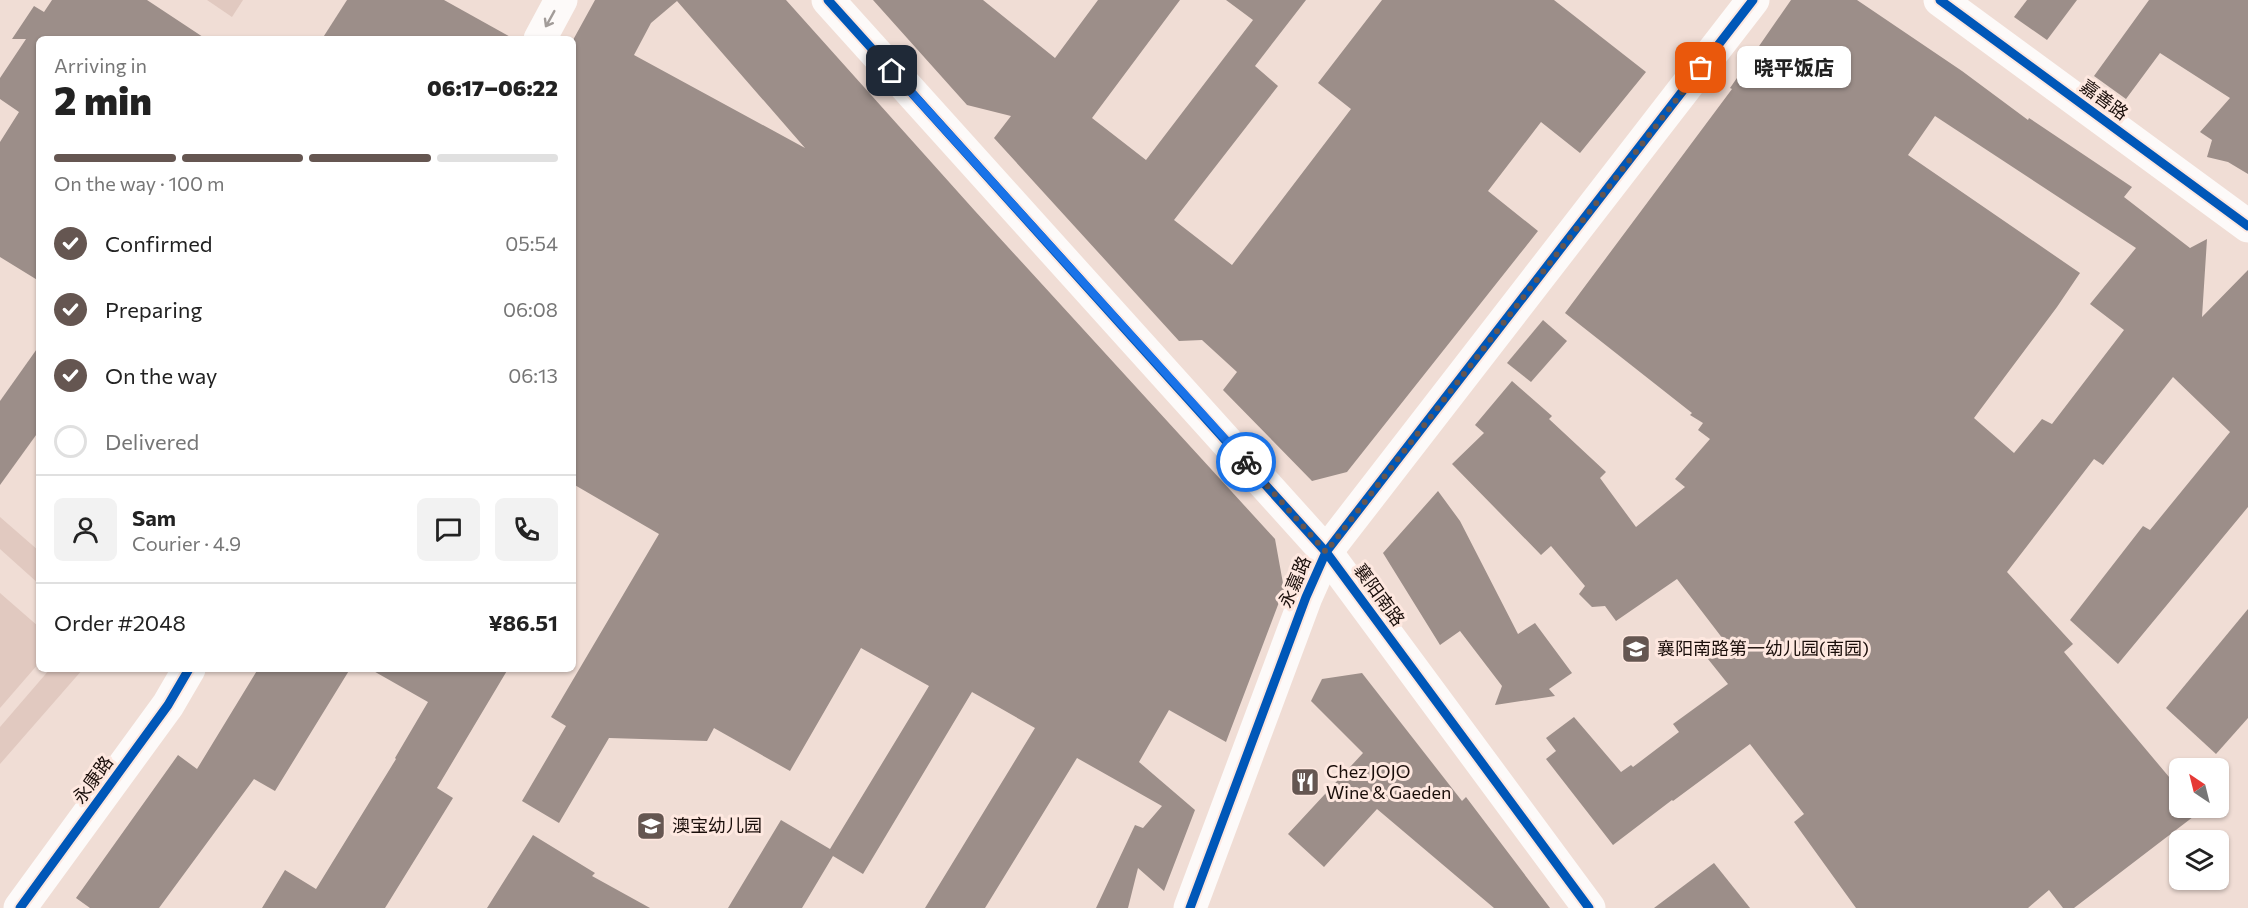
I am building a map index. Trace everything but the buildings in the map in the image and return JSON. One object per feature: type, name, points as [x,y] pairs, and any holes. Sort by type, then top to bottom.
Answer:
[{"type":"street","points":[[542,36],[561,0]]},
{"type":"street","name":"襄阳南路","points":[[828,0],[1326,552],[1589,908]]},
{"type":"street","name":"永嘉路","points":[[1190,908],[1306,597],[1326,552],[1753,0]]},
{"type":"street","name":"嘉善路","points":[[1940,0],[2248,226]]},
{"type":"street","name":"永康路","points":[[20,908],[168,705],[187,672]]},
{"type":"shaded area","points":[[207,0],[243,0],[232,17]]},
{"type":"shaded area","points":[[0,517],[36,548],[36,581],[0,549]]},
{"type":"shaded area","points":[[0,593],[36,624],[36,666],[0,708]]},
{"type":"shaded area","points":[[47,672],[80,672],[0,764],[0,727]]},
{"type":"cycle path","points":[[828,0],[1326,552],[1589,908]]},
{"type":"cycle path","points":[[1190,908],[1306,597],[1326,552],[1753,0]]},
{"type":"cycle path","points":[[1940,0],[2248,226]]},
{"type":"cycle path","points":[[20,908],[168,705],[187,672]]},
{"type":"way so far","points":[[1246,462],[1326,552],[1701,68]]},
{"type":"place","name":"晓平饭店","points":[[1701,68]]},
{"type":"place","name":"襄阳南路第一幼儿园(南园)","points":[[1636,649]]},
{"type":"place","name":"Chez JOJO Wine & Gaeden","points":[[1305,782]]},
{"type":"place","name":"澳宝幼儿园","points":[[651,826]]},
{"type":"route","points":[[892,71],[1246,462]]}]
